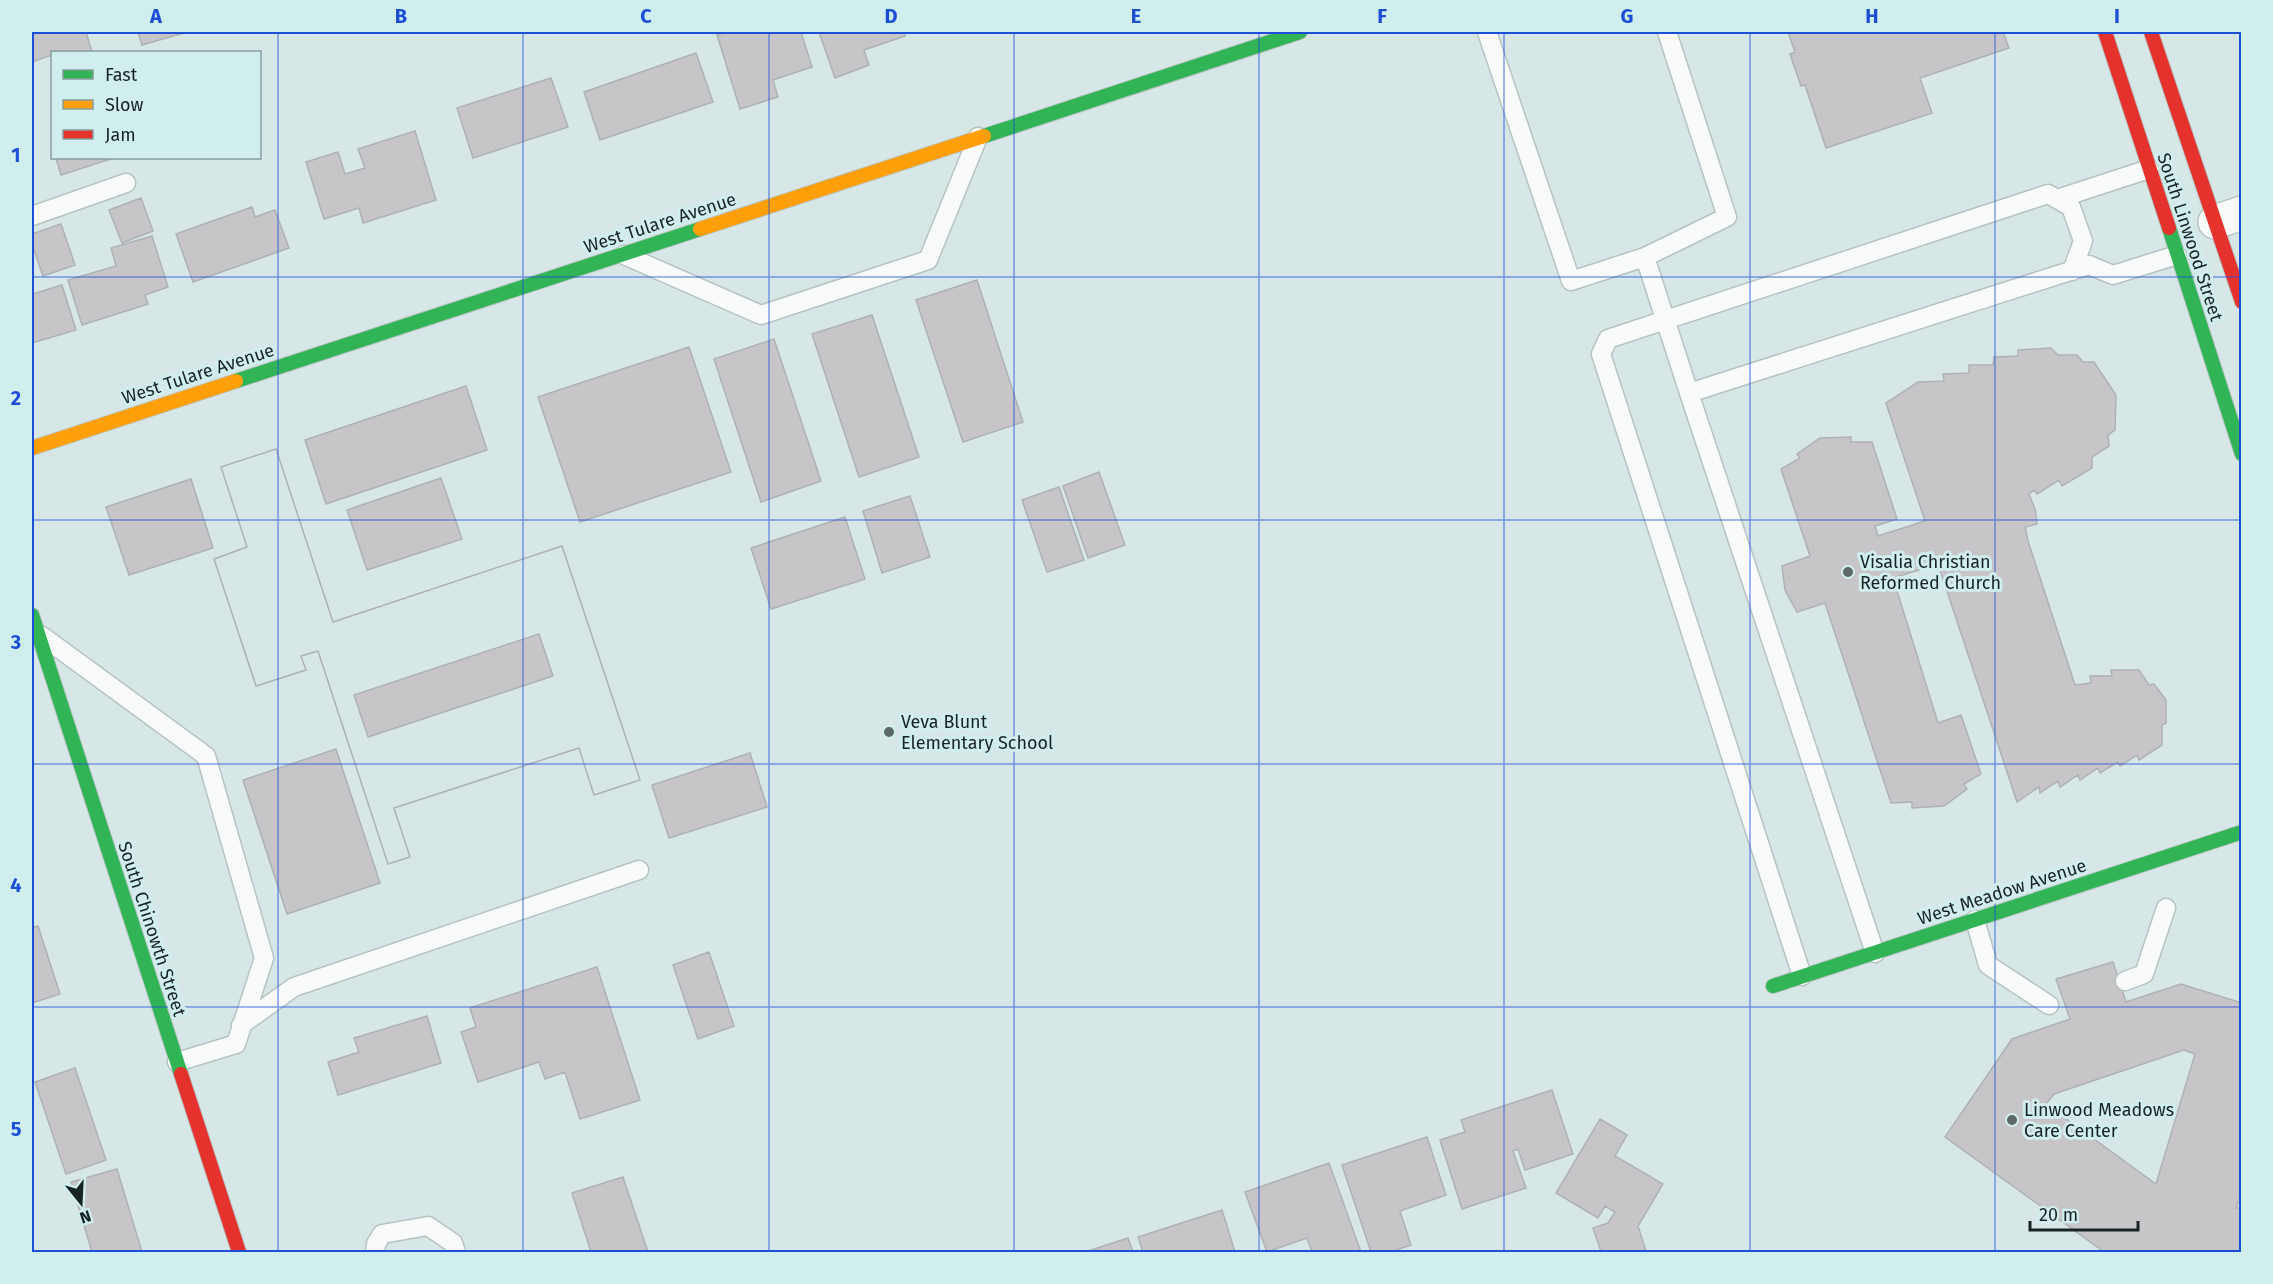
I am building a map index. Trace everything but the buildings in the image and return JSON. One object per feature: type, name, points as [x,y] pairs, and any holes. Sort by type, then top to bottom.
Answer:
[{"type":"street","name":"West Tulare Avenue","points":[[32,448],[1300,32]]},
{"type":"street","name":"South Linwood Street","points":[[2105,32],[2149,169],[2183,253],[2188,272],[2189,292],[2241,454]]},
{"type":"street","name":"South Linwood Street","points":[[2151,32],[2220,221],[2241,302]]},
{"type":"street","name":"South Chinowth Street","points":[[34,624],[239,1252]]},
{"type":"street","name":"West Meadow Avenue","points":[[1773,986],[2241,832]]},
{"type":"lane","points":[[1486,32],[1571,281],[1645,257],[1727,217],[1667,32]]},
{"type":"lane","points":[[622,254],[760,315],[928,260],[978,137]]},
{"type":"lane","points":[[2057,199],[2149,169]]},
{"type":"lane","points":[[32,216],[126,183]]},
{"type":"lane","points":[[1802,976],[1601,354],[1608,339],[2048,194],[2071,207],[2083,241],[2072,271]]},
{"type":"lane","points":[[1689,393],[2089,265],[2113,275],[2183,253]]},
{"type":"lane","points":[[1645,257],[1875,953]]},
{"type":"lane","points":[[34,624],[206,756],[264,958],[236,1044],[177,1062]]},
{"type":"lane","points":[[241,1025],[294,987],[639,870]]},
{"type":"lane","points":[[2125,981],[2144,974],[2166,908]]},
{"type":"lane","points":[[1975,920],[1988,965],[2049,1005]]},
{"type":"lane","points":[[375,1252],[376,1244],[382,1234],[428,1226],[453,1243],[456,1252]]},
{"type":"traffic: fast","points":[[984,136],[1300,32]]},
{"type":"traffic: fast","points":[[2169,228],[2242,454]]},
{"type":"traffic: fast","points":[[236,381],[700,229]]},
{"type":"traffic: fast","points":[[32,615],[181,1074]]},
{"type":"traffic: fast","points":[[1773,986],[2242,832]]},
{"type":"traffic: slow","points":[[700,229],[984,136]]},
{"type":"traffic: slow","points":[[32,448],[236,381]]},
{"type":"traffic: jam","points":[[2105,32],[2169,228]]},
{"type":"traffic: jam","points":[[2151,32],[2242,302]]},
{"type":"traffic: jam","points":[[181,1074],[239,1252]]},
{"type":"place","name":"Visalia Christian Reformed Church","points":[[1848,572]]},
{"type":"place","name":"Veva Blunt Elementary School","points":[[889,732]]},
{"type":"place","name":"Linwood Meadows Care Center","points":[[2012,1120]]}]
